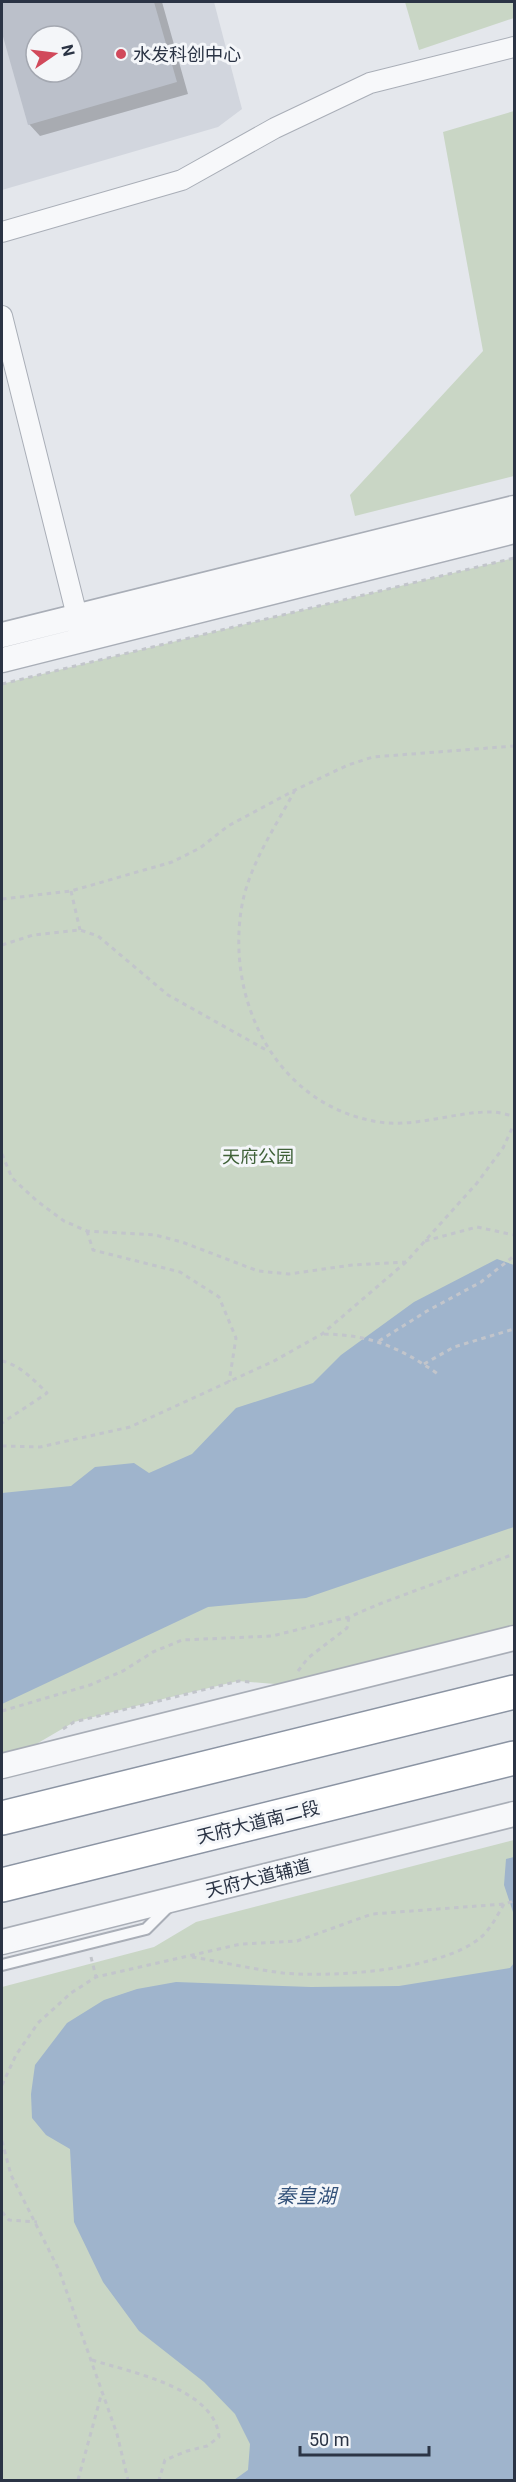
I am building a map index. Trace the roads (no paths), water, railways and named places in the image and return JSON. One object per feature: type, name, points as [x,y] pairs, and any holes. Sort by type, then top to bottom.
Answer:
[{"type":"highway","points":[[2,1818],[514,1692]]},
{"type":"highway","name":"天府大道南二段","points":[[2,1886],[514,1758]]},
{"type":"street","points":[[2,232],[182,180],[275,128],[370,83],[514,47]]},
{"type":"street","points":[[2,316],[77,616],[80,641]]},
{"type":"street","points":[[2,635],[514,508]]},
{"type":"street","points":[[2,660],[514,531]]},
{"type":"street","points":[[2,1766],[514,1638]]},
{"type":"street","name":"天府大道辅道","points":[[2,1942],[514,1814]]},
{"type":"lane","points":[[2,1965],[146,1929],[176,1899]]},
{"type":"water","points":[[497,1259],[514,1265],[514,1527],[306,1598],[208,1607],[2,1704],[2,1493],[71,1486],[95,1467],[134,1463],[149,1473],[192,1454],[236,1408],[313,1383],[341,1355],[414,1302]]},
{"type":"water","points":[[514,1857],[514,1915],[504,1885],[506,1859]]},
{"type":"water","name":"秦皇湖","points":[[514,1963],[514,2480],[234,2480],[248,2470],[250,2444],[235,2414],[204,2382],[139,2331],[103,2282],[74,2222],[70,2149],[46,2135],[32,2118],[31,2094],[35,2065],[67,2023],[104,2000],[137,1989],[176,1982],[311,1987],[399,1986],[510,1968]]},
{"type":"place","name":"水发科创中心","points":[[121,54]]},
{"type":"park label","name":"天府公园","points":[[258,1156]]}]
